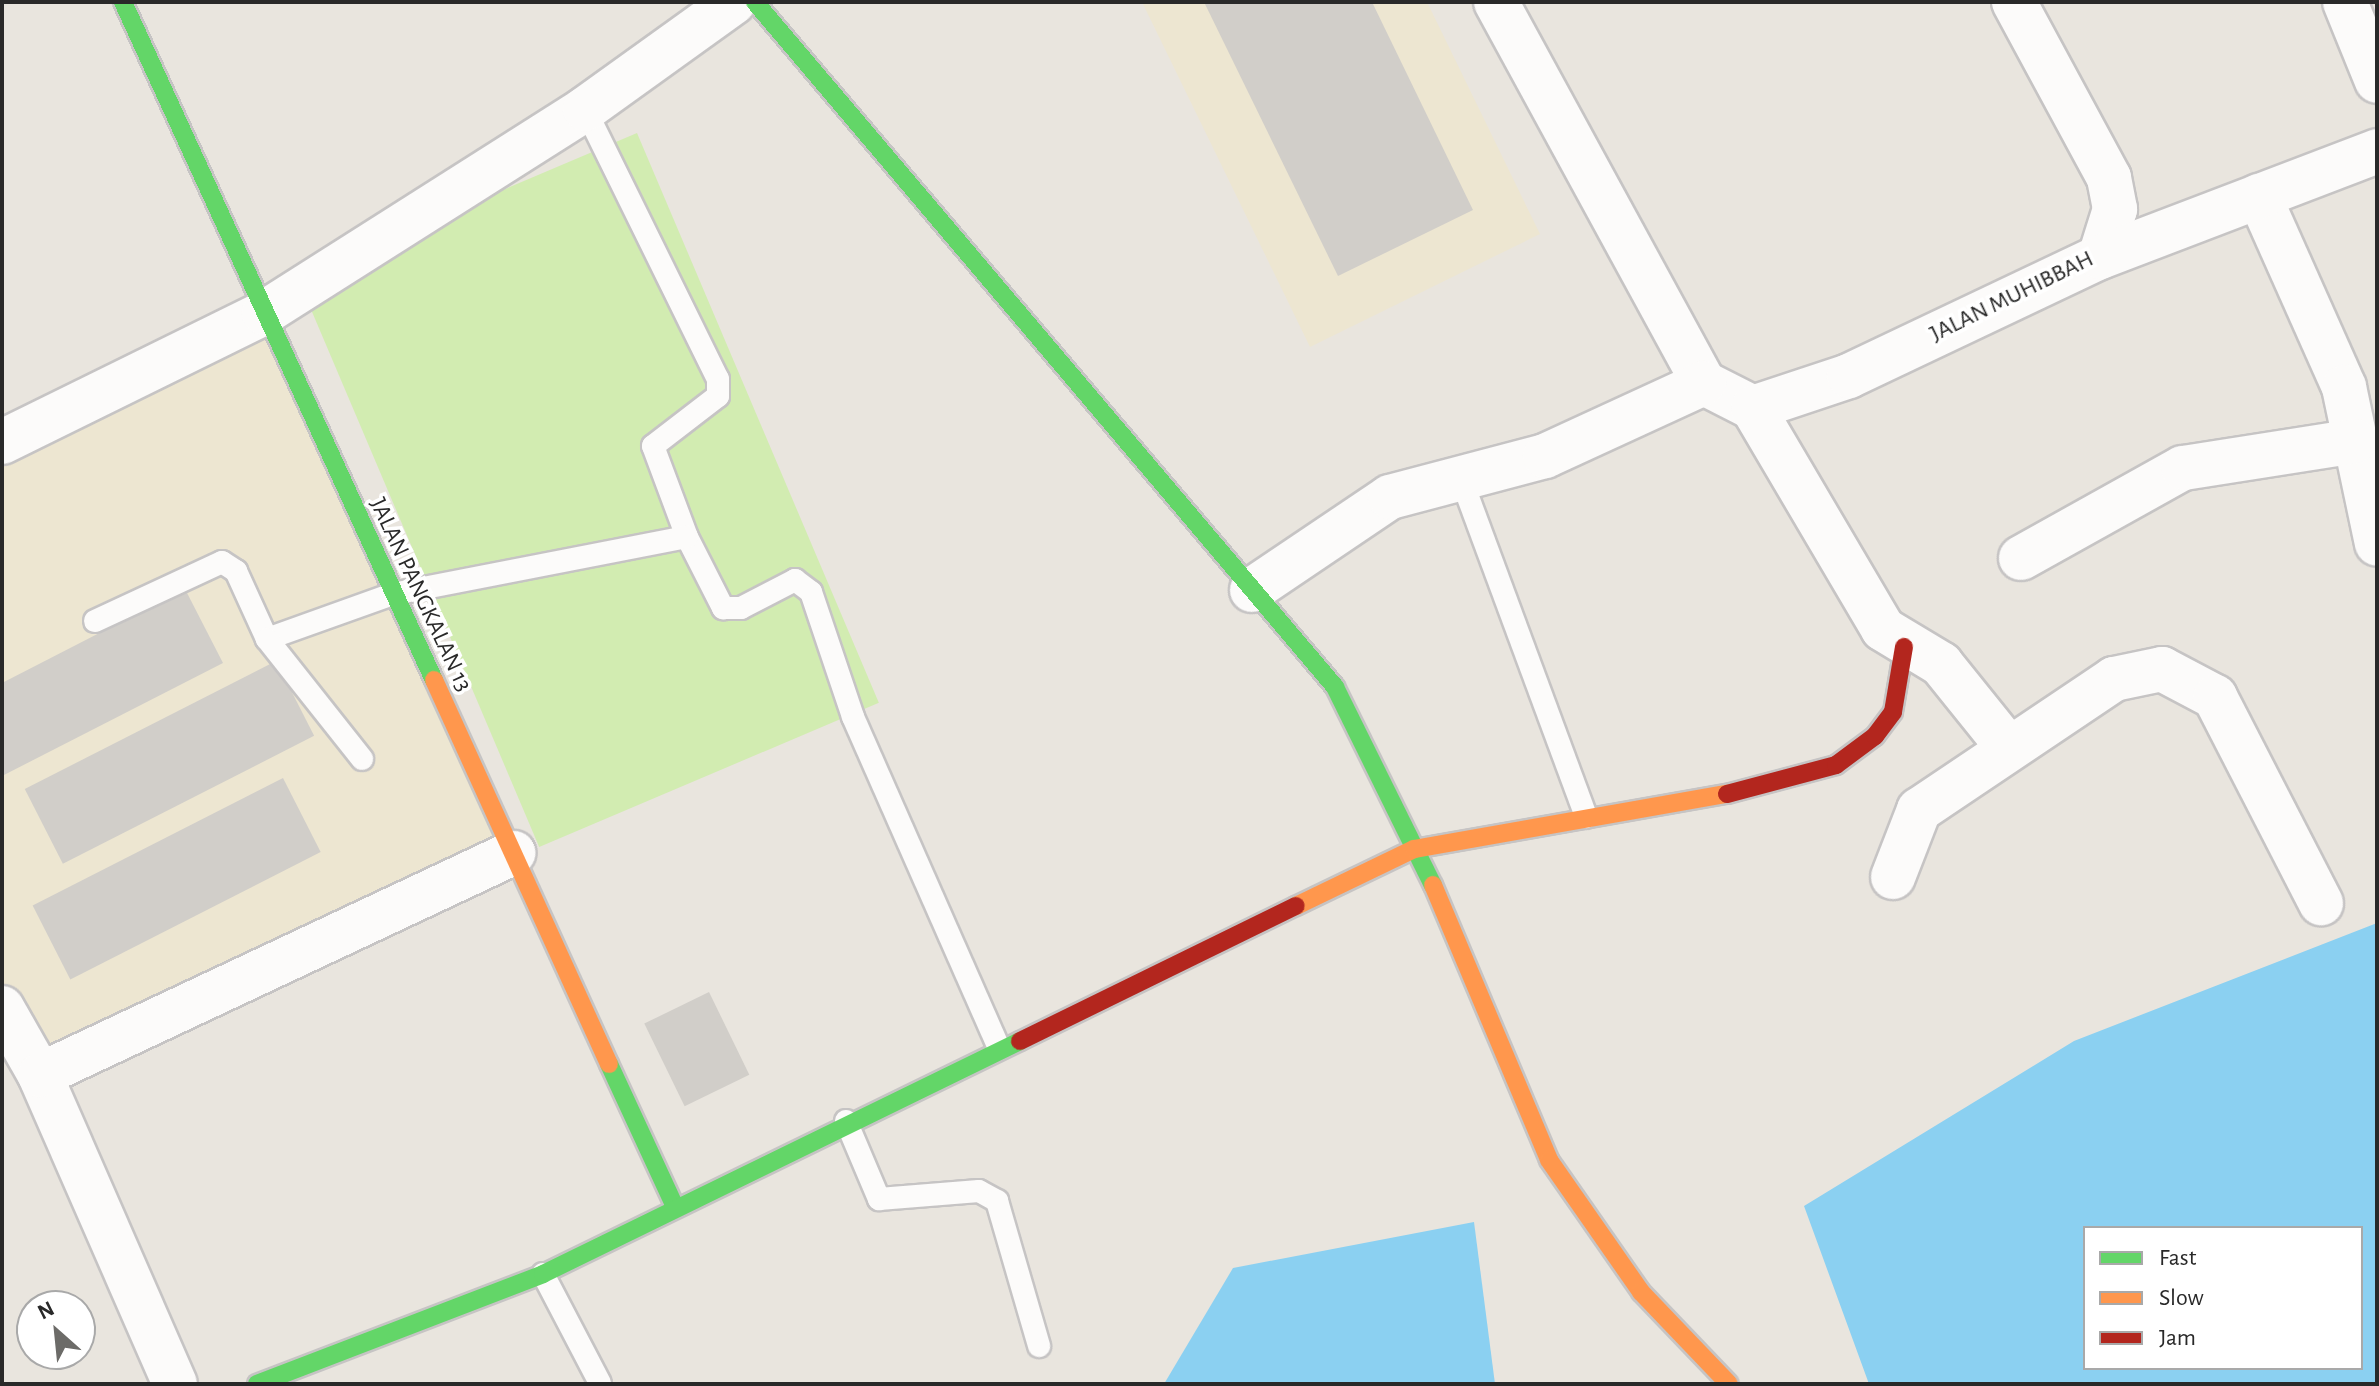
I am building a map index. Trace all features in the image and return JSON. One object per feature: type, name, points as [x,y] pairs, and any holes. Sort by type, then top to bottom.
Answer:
[{"type":"street","name":"JALAN PANGKALAN 13","points":[[123,2],[675,1207]]},
{"type":"street","points":[[2,442],[264,313],[585,109],[734,2]]},
{"type":"street","points":[[755,2],[1252,590],[1362,729],[1414,849],[1499,1028],[1549,1160],[1641,1292],[1729,1384]]},
{"type":"street","points":[[1496,2],[1704,383],[1753,408],[1848,579],[1904,647],[1941,664],[2007,746]]},
{"type":"street","name":"JALAN MUHIBBAH","points":[[1753,408],[1849,376],[2100,257],[2115,209],[2109,178],[2014,2]]},
{"type":"street","points":[[2345,2],[2377,81]]},
{"type":"street","points":[[2100,257],[2377,151]]},
{"type":"street","points":[[2259,196],[2342,382],[2377,544]]},
{"type":"street","points":[[1252,590],[1390,497],[1462,481],[1545,456],[1704,383]]},
{"type":"street","points":[[2021,558],[2183,468],[2355,441]]},
{"type":"street","points":[[257,1384],[543,1274],[846,1121],[1414,849],[1770,786],[1836,765],[1875,736],[1893,712],[1904,647]]},
{"type":"street","points":[[1893,877],[1914,815],[2007,746],[2138,670],[2197,682],[2223,710],[2321,903]]},
{"type":"street","points":[[40,1075],[513,853]]},
{"type":"street","points":[[2,1008],[40,1075],[175,1384]]},
{"type":"lane","points":[[585,109],[718,379],[718,396],[653,446],[687,537],[723,608],[741,608],[795,580],[811,592],[853,717],[999,1048]]},
{"type":"lane","points":[[1462,481],[1586,817]]},
{"type":"lane","points":[[267,639],[393,594],[687,537]]},
{"type":"lane","points":[[95,621],[222,562],[236,571],[267,639],[362,759]]},
{"type":"lane","points":[[846,1121],[879,1199],[979,1191],[997,1201],[1039,1346]]},
{"type":"lane","points":[[543,1274],[600,1383]]},
{"type":"shaded area","points":[[1142,2],[1427,2],[1540,234],[1310,347]]},
{"type":"shaded area","points":[[264,313],[513,853],[40,1075],[2,1008],[2,441]]},
{"type":"green space","points":[[637,133],[879,703],[539,847],[297,277]]},
{"type":"water","points":[[2377,923],[2377,1384],[1869,1384],[1804,1206],[2074,1041]]},
{"type":"water","points":[[1474,1222],[1495,1384],[1164,1384],[1233,1268]]},
{"type":"building","points":[[1204,2],[1372,2],[1473,210],[1338,276]]},
{"type":"building","points":[[185,589],[223,663],[2,776],[2,683]]},
{"type":"building","points":[[276,661],[314,736],[63,864],[25,789]]},
{"type":"building","points":[[283,778],[321,852],[70,980],[33,906]]},
{"type":"building","points":[[709,992],[749,1075],[685,1106],[644,1024]]},
{"type":"traffic: fast","points":[[123,2],[434,680]]},
{"type":"traffic: fast","points":[[755,2],[1335,687],[1433,885]]},
{"type":"traffic: fast","points":[[257,1384],[543,1274],[1020,1041]]},
{"type":"traffic: fast","points":[[609,1064],[675,1207]]},
{"type":"traffic: slow","points":[[434,680],[609,1064]]},
{"type":"traffic: slow","points":[[1296,906],[1414,849],[1727,794]]},
{"type":"traffic: slow","points":[[1433,885],[1549,1160],[1641,1292],[1729,1384]]},
{"type":"traffic: jam","points":[[1727,794],[1836,765],[1875,736],[1893,712],[1904,647]]},
{"type":"traffic: jam","points":[[1020,1041],[1296,906]]}]
